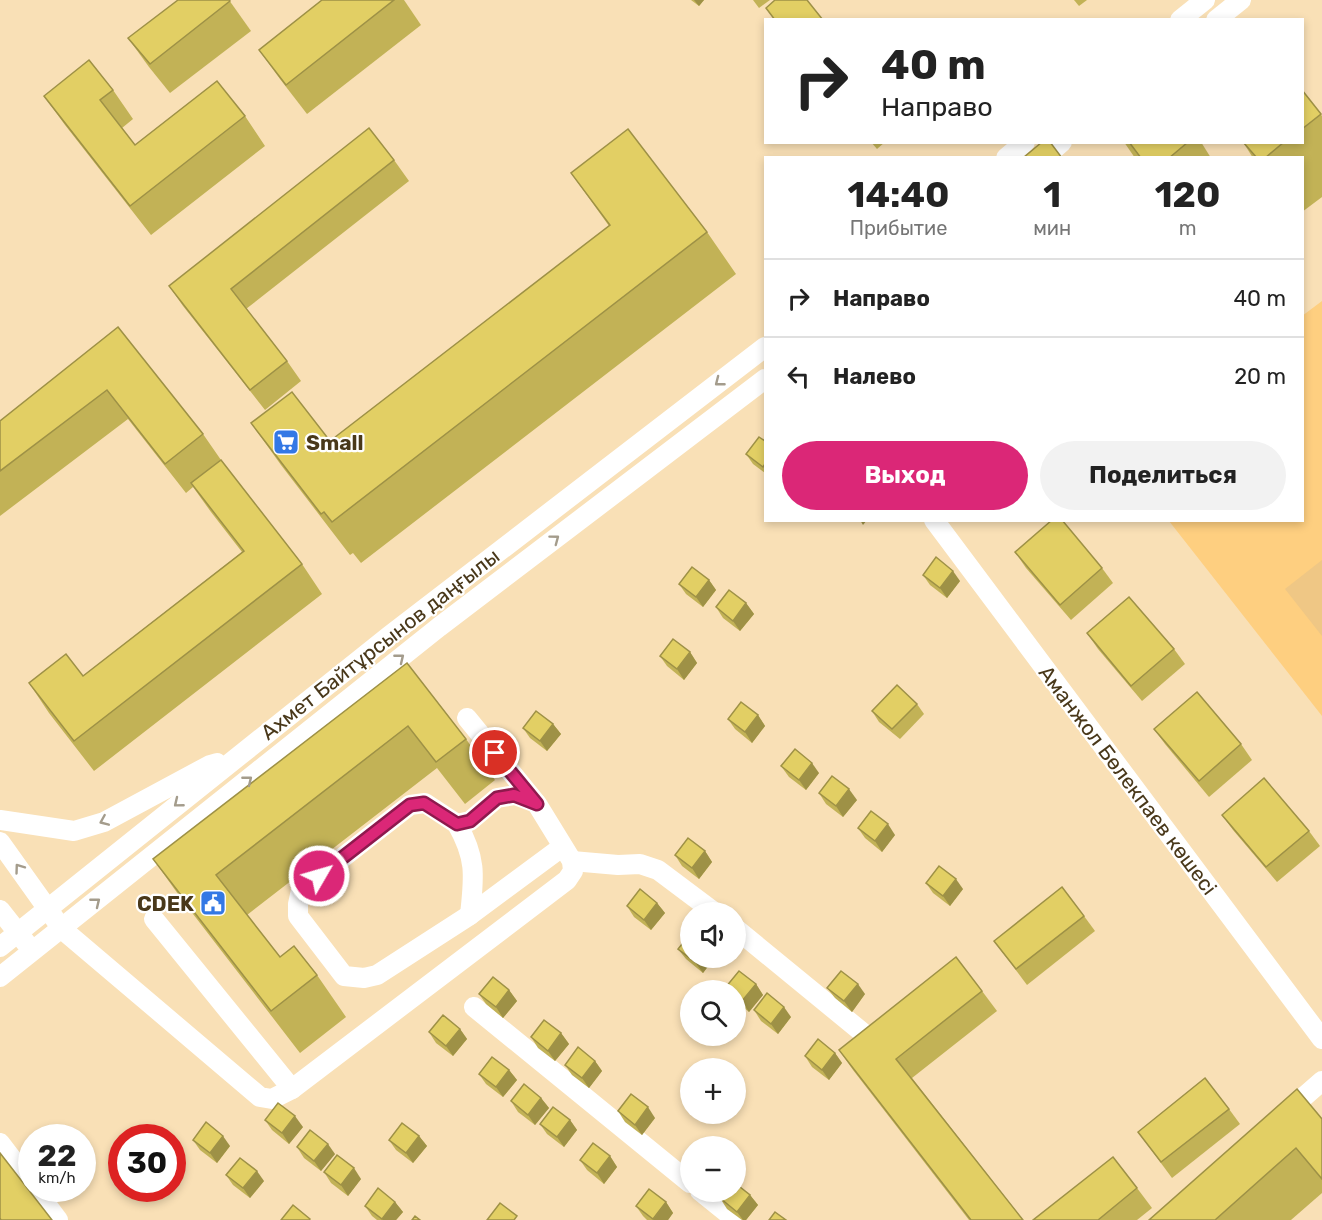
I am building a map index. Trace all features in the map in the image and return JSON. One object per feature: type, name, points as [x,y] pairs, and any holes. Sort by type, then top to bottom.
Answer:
[{"type":"street","points":[[1182,18],[1205,0]]},
{"type":"street","points":[[1218,18],[1241,0]]},
{"type":"street","points":[[1008,156],[1023,144]]},
{"type":"street","points":[[1046,156],[1060,144]]},
{"type":"street","name":"Ахмет Байтұрсынов даңғылы","points":[[0,947],[398,629],[764,348]]},
{"type":"street","name":"Ахмет Байтұрсынов даңғылы","points":[[0,977],[439,627],[764,380]]},
{"type":"street","name":"Аманжол Бөлекпаев көшесі","points":[[935,522],[1322,1039]]},
{"type":"street","points":[[0,842],[62,929],[260,1097],[272,1099],[292,1089],[567,880],[573,871],[567,854],[537,804],[467,718]]},
{"type":"street","points":[[0,820],[74,831],[104,822],[210,765],[232,760]]},
{"type":"street","points":[[457,824],[470,821],[497,798],[514,795],[537,804]]},
{"type":"street","points":[[470,915],[473,863],[467,842],[457,824],[424,803],[410,805],[301,890],[298,904],[298,916],[344,976],[364,978],[377,975],[567,854],[618,865],[640,864],[658,870],[701,902]]},
{"type":"street","points":[[0,910],[33,952]]},
{"type":"street","points":[[154,919],[292,1089]]},
{"type":"street","points":[[746,937],[868,1037]]},
{"type":"street","points":[[474,1007],[680,1175]]},
{"type":"street","points":[[1274,1124],[1322,1081]]},
{"type":"street","points":[[0,1143],[18,1166]]},
{"type":"street","points":[[45,1202],[58,1220]]},
{"type":"street","points":[[714,1202],[736,1220]]},
{"type":"shaded area","points":[[1322,301],[1322,716],[1170,522],[1304,522],[1304,314]]},
{"type":"shaded area","points":[[1322,560],[1322,636],[1285,589]]},
{"type":"building","points":[[178,0],[230,1],[150,64],[128,38]]},
{"type":"building","points":[[322,0],[394,0],[286,85],[259,50]]},
{"type":"building","points":[[775,0],[807,0],[821,18],[774,18],[766,8]]},
{"type":"building","points":[[89,60],[113,90],[100,100],[135,145],[217,81],[245,116],[130,206],[44,96]]},
{"type":"building","points":[[1304,93],[1321,114],[1304,127]]},
{"type":"building","points":[[369,128],[394,160],[231,289],[287,361],[250,390],[169,286]]},
{"type":"building","points":[[628,129],[707,232],[332,522],[324,512],[321,514],[251,423],[292,392],[330,441],[610,225],[571,173]]},
{"type":"building","points":[[1040,144],[1052,144],[1060,156],[1025,156]]},
{"type":"building","points":[[1130,144],[1186,144],[1171,156],[1140,156]]},
{"type":"building","points":[[1245,144],[1282,144],[1267,156],[1255,156]]},
{"type":"building","points":[[118,327],[203,434],[165,464],[107,390],[0,471],[0,421]]},
{"type":"building","points":[[759,437],[764,440],[763,467],[746,454]]},
{"type":"building","points":[[221,460],[302,564],[74,741],[29,683],[66,654],[83,676],[244,551],[191,483]]},
{"type":"building","points":[[1050,522],[1064,522],[1102,568],[1060,605],[1015,552]]},
{"type":"building","points":[[936,557],[953,571],[940,588],[923,575]]},
{"type":"building","points":[[692,567],[709,580],[696,597],[679,584]]},
{"type":"building","points":[[729,590],[746,603],[733,621],[716,607]]},
{"type":"building","points":[[1129,597],[1174,649],[1131,686],[1087,633]]},
{"type":"building","points":[[673,639],[690,652],[677,669],[660,656]]},
{"type":"building","points":[[407,663],[466,739],[436,762],[408,726],[216,875],[280,957],[294,946],[317,975],[271,1011],[153,859]]},
{"type":"building","points":[[897,685],[917,704],[892,729],[872,711]]},
{"type":"building","points":[[1197,692],[1241,744],[1199,781],[1154,729]]},
{"type":"building","points":[[741,702],[758,715],[745,732],[728,719]]},
{"type":"building","points":[[536,711],[553,724],[540,741],[523,728]]},
{"type":"building","points":[[795,749],[812,763],[799,780],[781,766]]},
{"type":"building","points":[[832,776],[849,789],[836,806],[819,793]]},
{"type":"building","points":[[1264,778],[1309,831],[1266,867],[1222,815]]},
{"type":"building","points":[[871,811],[888,824],[875,841],[858,828]]},
{"type":"building","points":[[688,838],[705,851],[692,868],[675,855]]},
{"type":"building","points":[[939,866],[956,879],[943,896],[926,883]]},
{"type":"building","points":[[1062,887],[1084,916],[1016,969],[994,941]]},
{"type":"building","points":[[640,889],[657,903],[644,920],[627,906]]},
{"type":"building","points":[[956,957],[982,991],[896,1059],[1023,1220],[971,1220],[839,1050]]},
{"type":"building","points":[[739,971],[756,984],[746,996],[746,980],[732,980]]},
{"type":"building","points":[[841,971],[858,984],[844,1001],[827,988]]},
{"type":"building","points":[[493,977],[509,990],[496,1007],[479,994]]},
{"type":"building","points":[[767,993],[784,1007],[771,1024],[754,1010]]},
{"type":"building","points":[[443,1015],[460,1029],[446,1046],[429,1032]]},
{"type":"building","points":[[544,1020],[561,1033],[548,1051],[531,1037]]},
{"type":"building","points":[[818,1039],[835,1053],[822,1070],[805,1056]]},
{"type":"building","points":[[578,1047],[595,1061],[582,1078],[565,1065]]},
{"type":"building","points":[[492,1057],[509,1070],[496,1087],[479,1074]]},
{"type":"building","points":[[1205,1078],[1229,1109],[1161,1162],[1138,1132]]},
{"type":"building","points":[[524,1084],[541,1098],[528,1115],[511,1101]]},
{"type":"building","points":[[1297,1089],[1322,1119],[1322,1179],[1296,1148],[1215,1220],[1149,1220]]},
{"type":"building","points":[[631,1094],[648,1107],[635,1125],[618,1111]]},
{"type":"building","points":[[278,1103],[295,1116],[282,1133],[265,1120]]},
{"type":"building","points":[[553,1107],[570,1120],[557,1137],[540,1124]]},
{"type":"building","points":[[206,1122],[223,1136],[210,1153],[193,1140]]},
{"type":"building","points":[[402,1123],[419,1136],[406,1153],[389,1140]]},
{"type":"building","points":[[310,1130],[328,1144],[314,1161],[297,1147]]},
{"type":"building","points":[[593,1143],[610,1156],[597,1173],[580,1160]]},
{"type":"building","points":[[0,1153],[18,1176],[18,1202],[38,1202],[52,1220],[1,1220]]},
{"type":"building","points":[[337,1155],[354,1168],[341,1185],[324,1172]]},
{"type":"building","points":[[1113,1157],[1137,1188],[1098,1220],[1033,1220]]},
{"type":"building","points":[[240,1158],[257,1171],[243,1188],[226,1175]]},
{"type":"building","points":[[378,1188],[395,1202],[382,1219],[365,1206]]},
{"type":"building","points":[[649,1189],[666,1202],[653,1219],[636,1206]]},
{"type":"building","points":[[725,1202],[745,1202],[737,1212]]},
{"type":"building","points":[[500,1203],[517,1216],[514,1220],[487,1220]]},
{"type":"building","points":[[293,1205],[310,1219],[281,1220]]},
{"type":"building","points":[[775,1212],[786,1220],[769,1220]]},
{"type":"place","name":"Small","points":[[286,442]]},
{"type":"place","name":"CDEK","points":[[213,903]]},
{"type":"route","points":[[319,876],[410,805],[424,803],[457,824],[470,821],[497,798],[514,795],[537,804],[495,753]]}]
